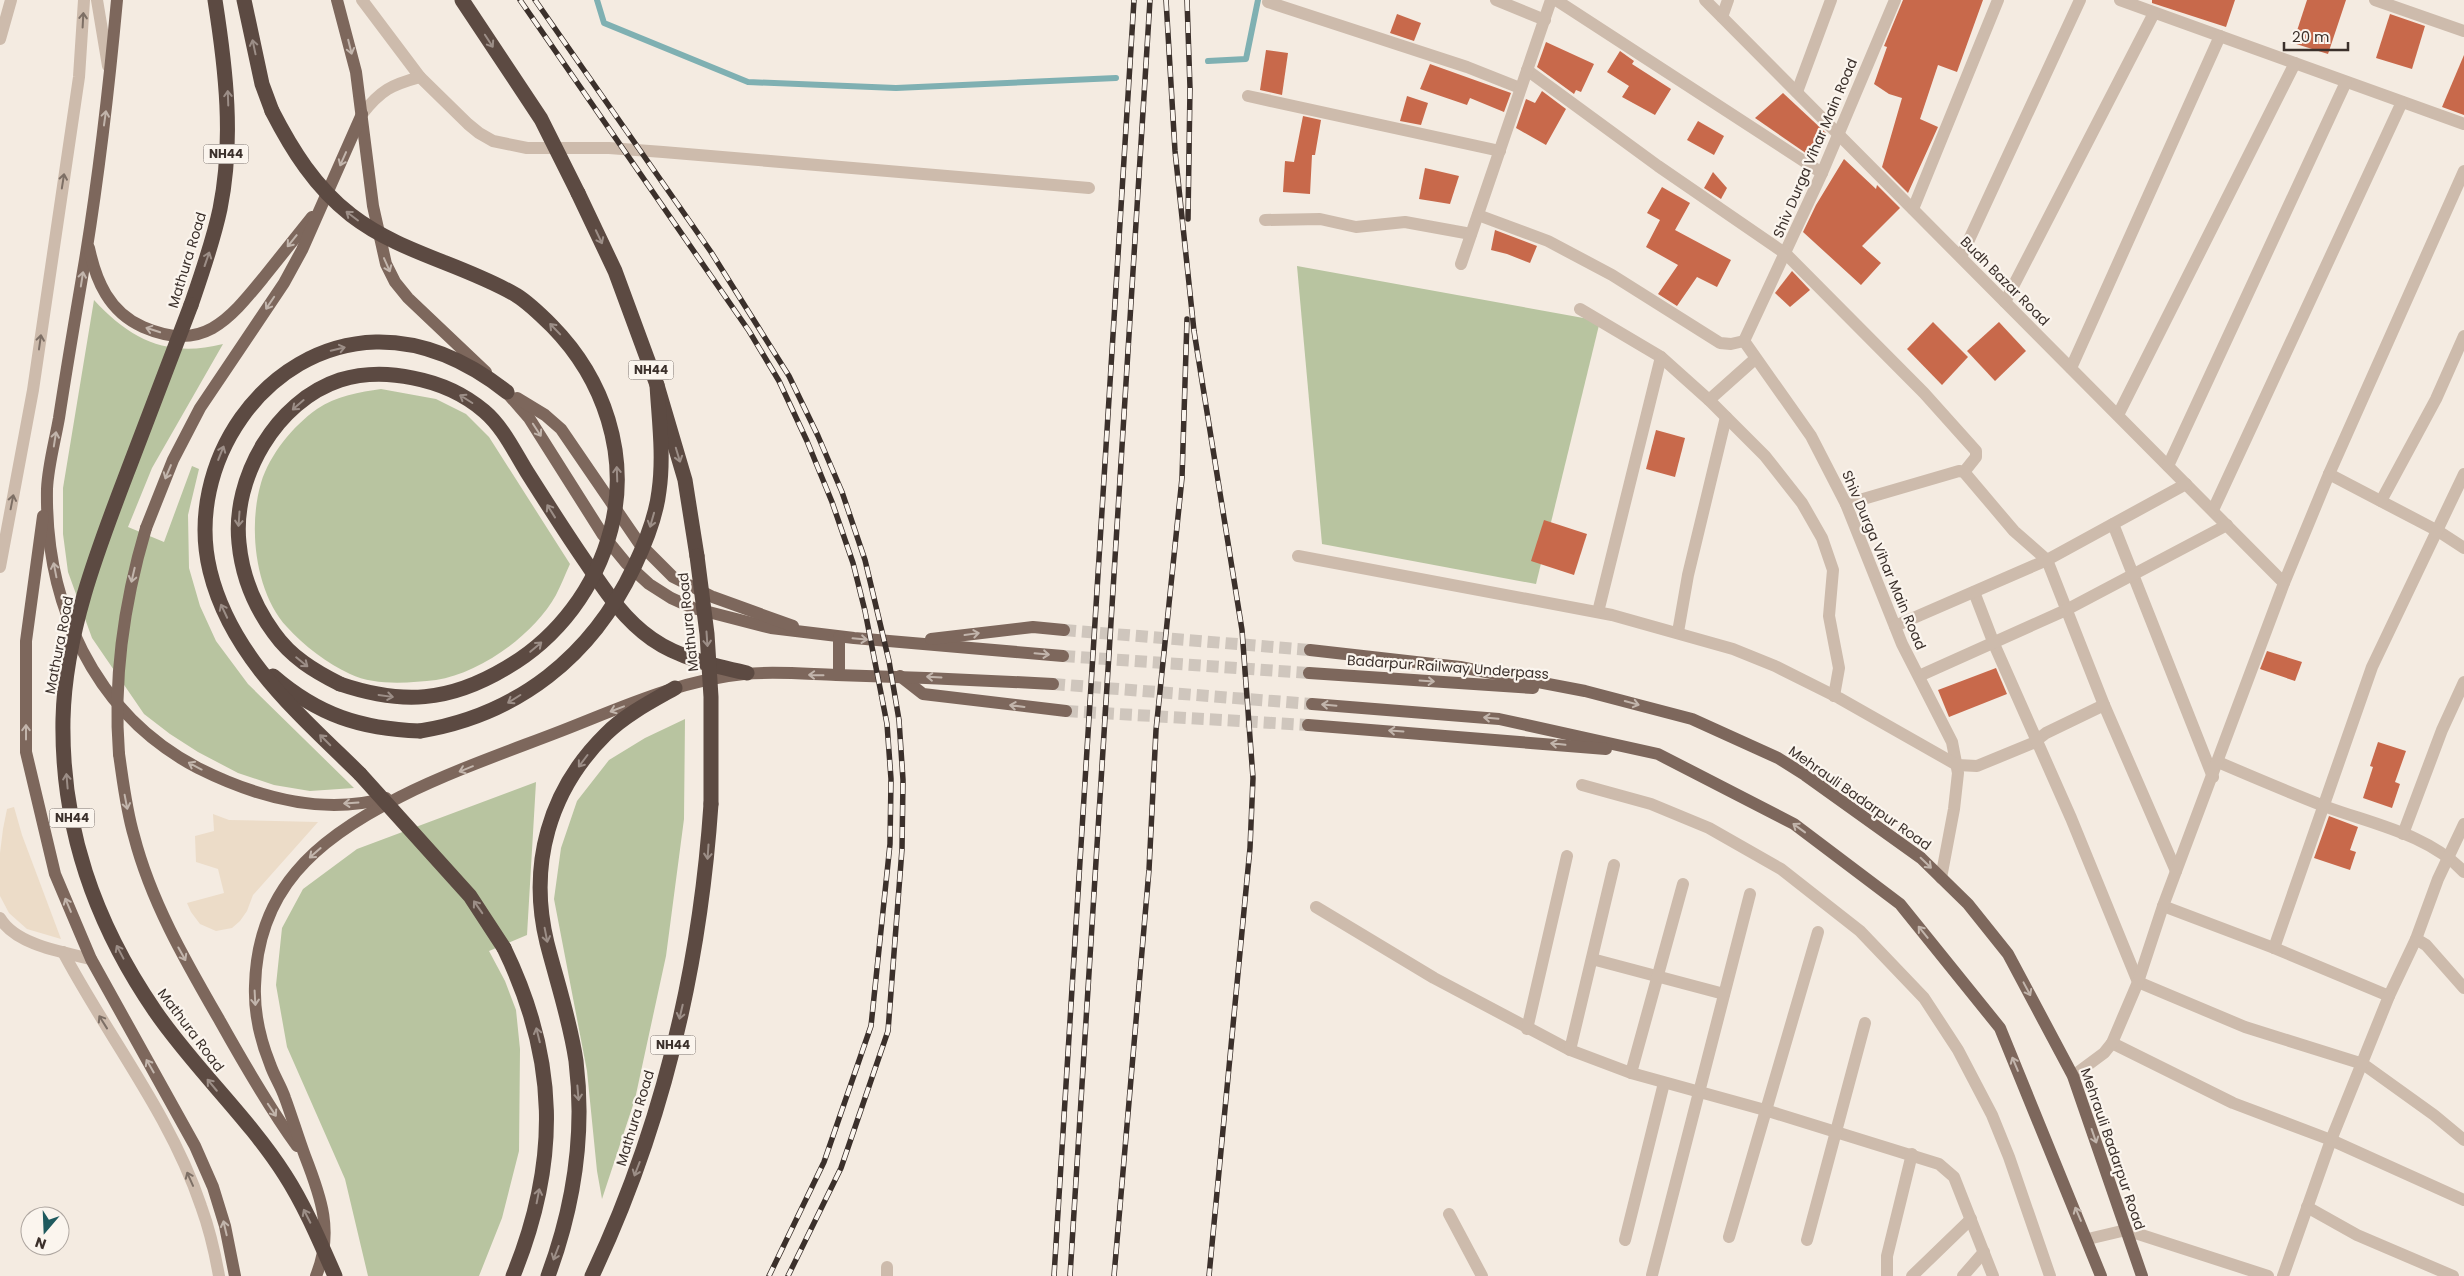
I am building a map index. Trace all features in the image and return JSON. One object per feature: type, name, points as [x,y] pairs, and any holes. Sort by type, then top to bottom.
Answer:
[{"type":"highway","name":"Mathura Road","points":[[215,0],[228,97],[226,166],[220,207],[211,246],[191,305],[102,539],[83,600],[72,651],[63,718],[68,792],[73,827],[93,898],[129,970],[178,1044],[285,1174],[306,1213],[335,1276]]},
{"type":"highway","points":[[244,0],[262,84],[272,111],[288,143],[305,168],[326,194],[377,233],[409,249],[518,296],[543,316],[582,361],[596,386],[615,441],[617,468],[618,491],[608,540],[586,589],[552,633],[508,667],[457,692],[429,698],[397,698],[368,694],[340,684],[311,668],[292,654],[275,635],[252,593],[243,568],[239,542],[239,516],[243,491],[255,461],[277,425],[304,400],[339,380],[362,375],[390,374],[415,378],[441,386],[465,397],[486,412],[502,431],[555,518],[609,596],[630,620],[651,638],[668,648],[717,667],[747,673]]},
{"type":"highway","name":"Mathura Road","points":[[462,0],[541,119],[615,270],[656,385],[685,480],[707,634],[711,697],[709,832],[706,870],[690,970],[658,1106],[642,1155],[592,1276]]},
{"type":"highway","points":[[507,392],[479,371],[458,360],[435,350],[406,345],[375,342],[322,353],[300,364],[273,382],[253,401],[237,422],[221,451],[210,485],[206,515],[206,547],[210,570],[220,604],[233,632],[274,689],[367,781],[470,896],[504,948],[522,984],[542,1051],[547,1084],[547,1117],[545,1157],[537,1202],[526,1245],[513,1276]]},
{"type":"highway","points":[[248,653],[303,699],[330,715],[360,724],[396,730],[420,731],[451,726],[502,707],[533,687],[586,643],[604,621],[625,587],[642,550],[659,493],[662,460],[656,385]]},
{"type":"highway","points":[[548,1276],[562,1236],[574,1191],[579,1140],[579,1103],[576,1060],[567,1011],[547,942],[539,886],[540,863],[553,812],[578,768],[607,733],[675,688]]},
{"type":"main road","points":[[117,0],[109,91],[88,240],[47,487],[52,555],[66,616],[80,650],[114,699],[166,749],[225,781],[278,799],[302,804],[328,805],[374,801],[415,790]]},
{"type":"main road","points":[[337,0],[356,72],[373,206],[386,264],[395,282],[408,298],[507,392],[529,418],[603,535],[626,563],[650,584],[693,608],[771,628],[839,637],[1063,656]]},
{"type":"main road","points":[[306,1158],[270,1108],[174,940],[156,900],[134,836],[120,754],[117,682],[126,608],[146,528],[173,460],[190,425],[284,283],[302,250],[362,114]]},
{"type":"main road","points":[[88,240],[100,286],[122,314],[136,324],[152,331],[169,335],[187,335],[204,332],[236,312],[323,204]]},
{"type":"main road","points":[[507,392],[545,415],[561,429],[639,543],[673,577],[713,597],[814,633]]},
{"type":"main road","name":"Mathura Road","points":[[47,487],[26,641],[26,752],[55,874],[91,959],[195,1146],[213,1187],[225,1226],[235,1276]]},
{"type":"main road","points":[[906,642],[1023,628],[1064,630]]},
{"type":"main road","points":[[839,637],[839,675]]},
{"type":"main road","points":[[1310,650],[1460,667],[1585,691]]},
{"type":"main road","points":[[316,1276],[322,1255],[324,1214],[319,1190],[284,1094],[262,1043],[256,1016],[255,965],[269,915],[281,893],[310,857],[355,822],[378,808],[415,790],[675,688],[716,677],[747,673],[900,676],[1053,684]]},
{"type":"main road","name":"Badarpur Railway Underpass","points":[[1309,673],[1585,691]]},
{"type":"main road","points":[[900,676],[923,694],[1066,711]]},
{"type":"main road","name":"Mehrauli Badarpur Road","points":[[1585,691],[1692,719],[1778,758],[1805,775],[1914,853],[1968,904],[2008,954],[2073,1076],[2142,1276]]},
{"type":"main road","points":[[1312,704],[1500,719],[1658,754],[1794,824],[1900,904],[2000,1028],[2088,1239],[2101,1276]]},
{"type":"main road","points":[[1308,725],[1534,742],[1658,754]]},
{"type":"street","points":[[0,565],[33,390],[79,77],[84,0]]},
{"type":"street","points":[[97,0],[108,59],[109,91]]},
{"type":"street","points":[[362,0],[420,77],[479,133],[493,141],[511,146],[528,148],[609,148],[1089,188]]},
{"type":"street","points":[[1496,0],[1545,20]]},
{"type":"street","points":[[1461,264],[1551,0]]},
{"type":"street","points":[[1556,0],[1822,173]]},
{"type":"street","name":"Budh Bazar Road","points":[[1705,0],[2284,583]]},
{"type":"street","points":[[1722,17],[1728,0]]},
{"type":"street","points":[[1796,92],[1830,0]]},
{"type":"street","name":"Shiv Durga Vihar Main Road","points":[[1895,0],[1822,173],[1744,341],[1811,436],[1846,504],[1894,626],[1952,742],[1957,765],[1954,809],[1941,878]]},
{"type":"street","points":[[1913,209],[1998,0]]},
{"type":"street","points":[[1961,257],[2080,0]]},
{"type":"street","points":[[2120,0],[2464,124]]},
{"type":"street","points":[[2375,0],[2464,31]]},
{"type":"street","points":[[1268,2],[1467,67],[1520,88]]},
{"type":"street","points":[[0,39],[6,7]]},
{"type":"street","points":[[2005,302],[2154,12]]},
{"type":"street","points":[[2072,368],[2220,36]]},
{"type":"street","points":[[2118,415],[2295,64]]},
{"type":"street","points":[[1527,70],[1658,166],[1786,254],[1924,393],[1976,450],[1976,457],[1964,472]]},
{"type":"street","points":[[362,114],[382,91],[395,84],[420,77]]},
{"type":"street","points":[[2168,466],[2346,82]]},
{"type":"street","points":[[1248,96],[1500,151]]},
{"type":"street","points":[[2212,510],[2402,102]]},
{"type":"street","points":[[2073,1076],[2104,1053],[2112,1043],[2138,982],[2163,906],[2213,777],[2284,583],[2329,474],[2464,171]]},
{"type":"street","points":[[1478,216],[1548,241],[1612,275],[1720,343],[1731,344],[1744,341]]},
{"type":"street","points":[[1265,220],[1320,219],[1356,227],[1405,222],[1471,234]]},
{"type":"street","points":[[1580,309],[1661,357],[1709,400],[1764,456],[1802,503],[1822,538],[1834,577],[1829,616],[1838,660],[1834,696]]},
{"type":"street","points":[[2381,501],[2436,399],[2464,336]]},
{"type":"street","points":[[1598,612],[1661,357]]},
{"type":"street","points":[[1709,400],[1755,359]]},
{"type":"street","points":[[1678,632],[1688,575],[1726,417]]},
{"type":"street","points":[[1846,504],[1960,471],[1964,472],[2014,531],[2047,560],[2104,705],[2176,871]]},
{"type":"street","points":[[2329,474],[2438,531],[2464,548]]},
{"type":"street","points":[[2274,948],[2372,667],[2464,474]]},
{"type":"street","points":[[1894,626],[2047,560],[2186,484]]},
{"type":"street","points":[[2113,524],[2213,777]]},
{"type":"street","points":[[1919,676],[1994,644],[2066,610],[2227,525]]},
{"type":"street","points":[[1298,556],[1598,612],[1678,632],[1733,649],[1775,666],[1834,696],[1957,765],[1977,766],[2038,740],[2046,733],[2104,705]]},
{"type":"street","points":[[1974,592],[1994,644],[2038,740],[2138,982],[2245,1027],[2363,1064],[2434,1115],[2464,1140]]},
{"type":"street","points":[[2403,834],[2442,730],[2464,682]]},
{"type":"street","points":[[2218,762],[2324,806],[2403,834],[2449,856],[2464,872]]},
{"type":"street","points":[[1582,785],[1652,804],[1709,828],[1781,869],[1860,931],[1918,991],[1958,1050],[1992,1115],[2009,1157],[2050,1276]]},
{"type":"street","points":[[2283,1276],[2331,1140],[2389,996],[2416,939],[2438,879],[2464,824]]},
{"type":"street","points":[[1527,1029],[1567,856]]},
{"type":"street","points":[[1570,1050],[1614,865]]},
{"type":"street","points":[[1631,1074],[1683,884]]},
{"type":"street","points":[[1652,1275],[1697,1093],[1750,894]]},
{"type":"street","points":[[2163,906],[2274,948],[2389,996]]},
{"type":"street","points":[[1316,907],[1434,978],[1527,1029],[1570,1050],[1631,1074],[1765,1110],[1912,1154],[1947,1168],[1954,1177],[1993,1276]]},
{"type":"street","points":[[0,922],[19,937],[91,959]]},
{"type":"street","points":[[1729,1236],[1818,932]]},
{"type":"street","points":[[2416,939],[2426,946],[2464,988]]},
{"type":"street","points":[[63,952],[87,998],[149,1097],[181,1159],[201,1206],[220,1276]]},
{"type":"street","points":[[1592,960],[1724,994]]},
{"type":"street","points":[[1807,1240],[1865,1023]]},
{"type":"street","points":[[2112,1043],[2234,1103],[2331,1140],[2464,1200]]},
{"type":"street","points":[[1625,1240],[1664,1083]]},
{"type":"street","points":[[1887,1276],[1887,1256],[1912,1154]]},
{"type":"street","points":[[2308,1207],[2357,1235],[2453,1276]]},
{"type":"street","points":[[1450,1214],[1482,1276]]},
{"type":"street","points":[[1912,1276],[1971,1219]]},
{"type":"street","points":[[2088,1239],[2126,1230],[2268,1276]]},
{"type":"street","points":[[1963,1276],[1984,1252]]},
{"type":"green space","points":[[1297,266],[1600,321],[1536,584],[1322,544]]},
{"type":"green space","points":[[94,300],[122,326],[152,342],[168,347],[185,349],[223,344],[152,468],[128,527],[164,542],[192,466],[199,469],[188,515],[189,568],[200,606],[216,641],[248,684],[354,788],[310,791],[274,785],[238,773],[198,752],[144,714],[92,638],[68,572],[63,534],[63,488]]},
{"type":"green space","points":[[381,389],[436,399],[466,414],[489,437],[570,564],[556,595],[546,610],[520,638],[488,661],[453,676],[436,680],[404,683],[370,680],[350,674],[325,659],[293,634],[276,613],[261,578],[257,558],[255,519],[257,500],[265,472],[276,451],[291,432],[317,409],[348,395]]},
{"type":"green space","points":[[685,719],[684,819],[666,956],[635,1099],[602,1199],[597,1171],[587,1071],[554,899],[561,848],[577,801],[609,760],[645,738]]},
{"type":"green space","points":[[536,782],[527,935],[489,951],[505,981],[516,1010],[520,1049],[519,1151],[502,1218],[479,1276],[368,1276],[345,1179],[287,1047],[276,985],[282,928],[303,889],[357,849]]},
{"type":"shaded area","points":[[14,807],[22,835],[61,939],[27,929],[9,913],[0,896],[0,853],[3,829],[7,809]]},
{"type":"shaded area","points":[[213,814],[229,820],[318,822],[253,895],[247,911],[240,921],[232,928],[216,931],[200,924],[187,903],[224,893],[218,869],[196,862],[195,836],[214,831]]},
{"type":"building","points":[[1903,0],[1983,0],[1957,72],[1938,65],[1920,119],[1938,127],[1908,193],[1882,167],[1902,98],[1889,94],[1874,84],[1887,47],[1884,46]]},
{"type":"building","points":[[2152,0],[2235,0],[2226,27],[2152,3]]},
{"type":"building","points":[[2307,0],[2346,0],[2328,54],[2293,43]]},
{"type":"building","points":[[1397,14],[1421,23],[1414,41],[1390,33]]},
{"type":"building","points":[[2390,14],[2425,26],[2412,69],[2376,58]]},
{"type":"building","points":[[1546,42],[1594,64],[1581,92],[1576,90],[1574,94],[1537,67]]},
{"type":"building","points":[[1266,50],[1288,53],[1282,95],[1260,90]]},
{"type":"building","points":[[1620,51],[1634,61],[1632,64],[1671,89],[1655,115],[1622,97],[1629,86],[1607,72]]},
{"type":"building","points":[[2464,55],[2464,115],[2442,107]]},
{"type":"building","points":[[1430,64],[1511,93],[1504,112],[1470,98],[1467,105],[1420,89]]},
{"type":"building","points":[[1542,91],[1566,109],[1546,145],[1516,128],[1526,99],[1535,103]]},
{"type":"building","points":[[1783,93],[1826,133],[1810,156],[1755,118]]},
{"type":"building","points":[[1407,96],[1428,103],[1421,125],[1400,121]]},
{"type":"building","points":[[1303,116],[1321,120],[1315,155],[1312,155],[1310,194],[1283,192],[1285,161],[1294,162]]},
{"type":"building","points":[[1698,121],[1724,136],[1714,155],[1687,140]]},
{"type":"building","points":[[1844,159],[1876,189],[1877,185],[1900,208],[1862,246],[1881,263],[1861,285],[1803,232],[1816,205]]},
{"type":"building","points":[[1425,168],[1459,176],[1450,204],[1419,199]]},
{"type":"building","points":[[1713,172],[1727,188],[1721,199],[1704,188]]},
{"type":"building","points":[[1662,187],[1690,203],[1675,230],[1731,260],[1717,287],[1697,277],[1677,306],[1658,294],[1678,265],[1646,247],[1660,220],[1647,213]]},
{"type":"building","points":[[1495,230],[1537,246],[1530,263],[1491,250]]},
{"type":"building","points":[[1792,271],[1810,290],[1790,307],[1775,293]]},
{"type":"building","points":[[1933,322],[1968,357],[1942,385],[1907,349]]},
{"type":"building","points":[[1999,322],[2026,351],[1995,381],[1967,351]]},
{"type":"building","points":[[1656,430],[1685,438],[1675,477],[1646,469]]},
{"type":"building","points":[[1544,520],[1587,534],[1574,575],[1531,561]]},
{"type":"building","points":[[2267,651],[2302,662],[2295,681],[2260,669]]},
{"type":"building","points":[[1996,668],[2007,694],[1949,717],[1938,690]]},
{"type":"building","points":[[2378,742],[2406,751],[2395,782],[2400,784],[2392,808],[2363,798],[2373,767],[2370,766]]},
{"type":"building","points":[[2329,816],[2358,827],[2350,850],[2356,852],[2350,870],[2314,858]]},
{"type":"waterway","points":[[597,0],[604,23],[748,82],[896,88],[1116,78]]},
{"type":"waterway","points":[[1208,61],[1246,59],[1258,0]]},
{"type":"tunnel","points":[[1064,630],[1310,650]]},
{"type":"tunnel","points":[[1063,656],[1309,673]]},
{"type":"tunnel","points":[[1053,684],[1312,704]]},
{"type":"tunnel","points":[[1066,711],[1308,725]]},
{"type":"railway","points":[[520,0],[749,331],[779,381],[807,441],[832,502],[853,563],[865,611],[887,724],[891,779],[890,844],[871,1026],[824,1162],[769,1276]]},
{"type":"railway","points":[[535,0],[711,252],[789,376],[842,492],[865,560],[889,661],[899,720],[903,780],[902,849],[888,1031],[841,1168],[788,1276]]},
{"type":"railway","points":[[1054,1276],[1134,0]]},
{"type":"railway","points":[[1070,1276],[1150,0]]},
{"type":"railway","points":[[1166,0],[1175,151],[1194,331],[1242,630],[1253,778],[1250,848],[1209,1276]]},
{"type":"railway","points":[[1187,0],[1190,88],[1188,219]]},
{"type":"railway","points":[[1114,1276],[1149,870],[1156,730],[1182,478],[1187,319]]}]
